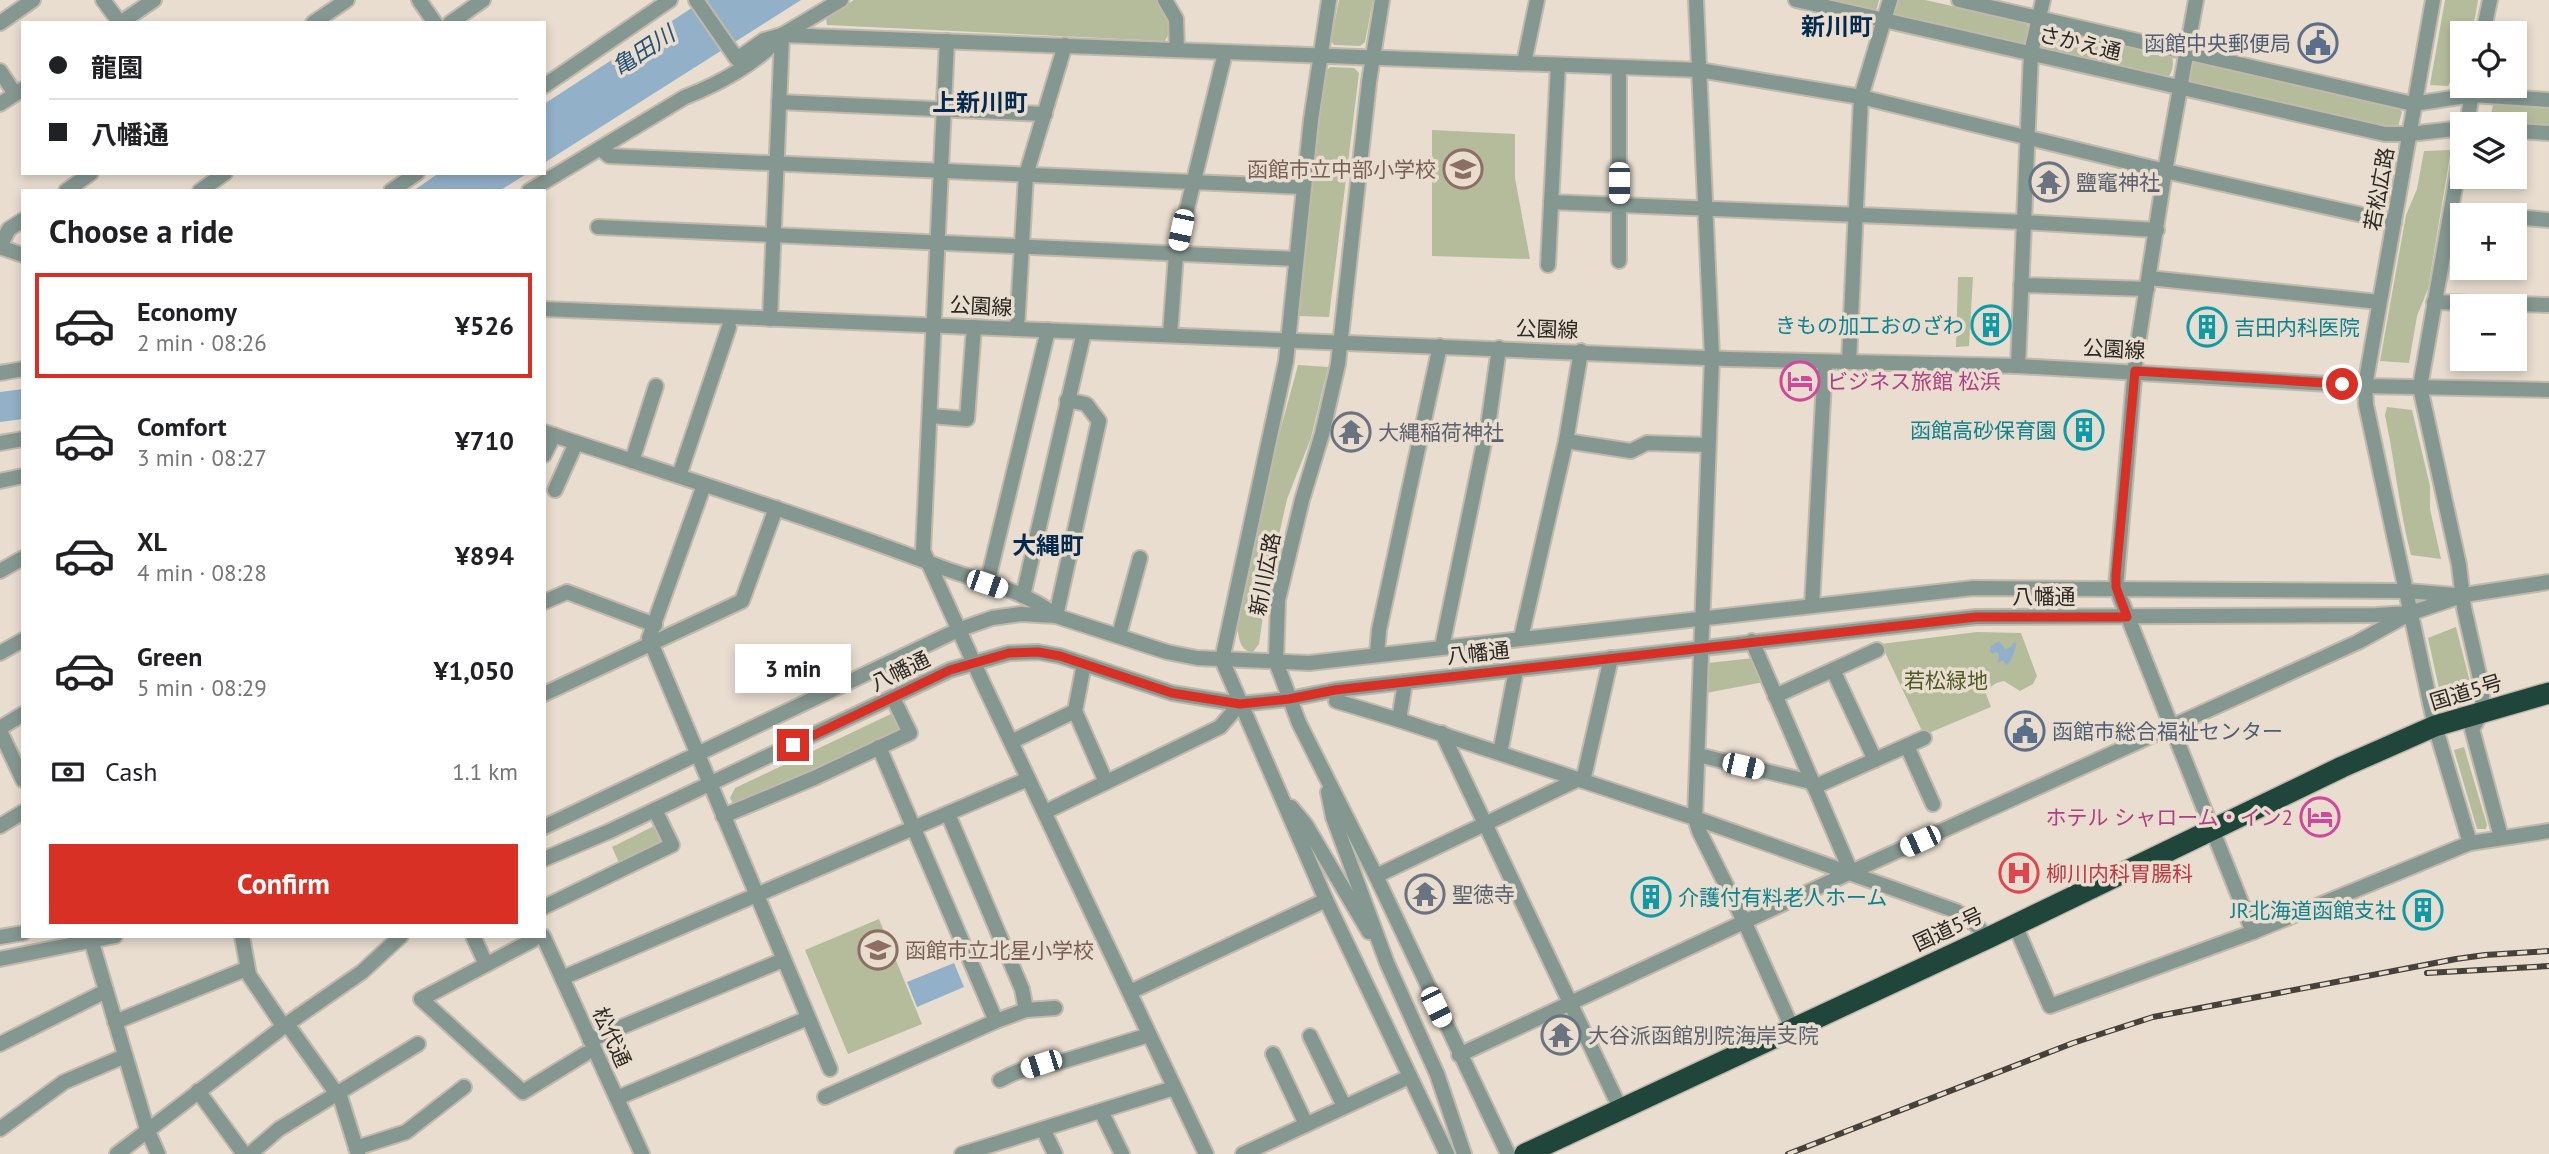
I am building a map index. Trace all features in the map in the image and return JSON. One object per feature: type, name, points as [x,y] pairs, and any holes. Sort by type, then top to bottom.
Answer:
[{"type":"highway","name":"国道5号","points":[[1525,1154],[2015,925],[2342,767],[2435,726],[2549,693]]},
{"type":"street","points":[[0,23],[33,0]]},
{"type":"street","points":[[103,0],[119,21]]},
{"type":"street","points":[[123,21],[153,0]]},
{"type":"street","points":[[316,21],[347,0]]},
{"type":"street","points":[[419,0],[434,21]]},
{"type":"street","points":[[453,21],[483,0]]},
{"type":"street","points":[[546,85],[670,0]]},
{"type":"street","points":[[685,97],[734,55],[764,40],[782,35],[841,0]]},
{"type":"street","points":[[1165,0],[1176,19],[1177,50]]},
{"type":"street","name":"新川広路","points":[[1222,660],[1286,361],[1318,57],[1329,0]]},
{"type":"street","name":"新川広路","points":[[1382,0],[1338,364],[1278,600],[1276,663],[1289,699],[1323,772],[1376,876],[1508,1154]]},
{"type":"street","points":[[1524,63],[1536,0]]},
{"type":"street","points":[[1696,0],[1712,357],[1695,818],[1793,1030]]},
{"type":"street","name":"さかえ通","points":[[1796,0],[2385,134],[2450,130]]},
{"type":"street","points":[[1849,362],[1861,97],[1890,0]]},
{"type":"street","name":"さかえ通","points":[[1959,0],[2413,104],[2450,97]]},
{"type":"street","points":[[2018,366],[2031,53],[2043,0]]},
{"type":"street","points":[[2196,0],[2165,171],[2135,371],[2116,587],[2253,932]]},
{"type":"street","name":"若松広路","points":[[2432,0],[2365,386],[2366,405],[2435,726],[2470,843]]},
{"type":"street","points":[[2486,21],[2490,0]]},
{"type":"street","points":[[697,2],[734,55]]},
{"type":"street","points":[[782,35],[1699,70],[1861,97],[2165,171],[2394,222]]},
{"type":"street","points":[[532,189],[685,97],[704,90],[768,51],[782,35]]},
{"type":"street","points":[[770,319],[782,35]]},
{"type":"street","points":[[947,41],[923,551],[1206,1154]]},
{"type":"street","points":[[1017,329],[1027,175],[1065,45]]},
{"type":"street","points":[[1170,335],[1176,254],[1224,53]]},
{"type":"street","points":[[1548,265],[1558,65]]},
{"type":"street","points":[[1619,67],[1619,261]]},
{"type":"street","points":[[0,71],[19,91],[0,104]]},
{"type":"street","name":"さかえ通","points":[[2527,97],[2549,100]]},
{"type":"street","points":[[779,102],[1045,114]]},
{"type":"street","points":[[2527,132],[2549,133]]},
{"type":"street","points":[[601,149],[609,156],[1303,187]]},
{"type":"street","points":[[69,189],[88,175]]},
{"type":"street","points":[[394,189],[414,175]]},
{"type":"street","points":[[203,189],[222,176]]},
{"type":"street","points":[[1551,202],[2157,229]]},
{"type":"street","points":[[2450,217],[2420,387],[2481,683],[2483,711],[2472,729],[2501,837]]},
{"type":"street","points":[[2527,218],[2549,220]]},
{"type":"street","points":[[21,221],[9,229],[0,246],[21,254]]},
{"type":"street","points":[[598,227],[1296,259]]},
{"type":"street","points":[[2021,285],[2148,284],[2379,302]]},
{"type":"street","points":[[2434,302],[2549,305]]},
{"type":"street","name":"公園線","points":[[546,309],[1825,362],[2018,366],[2365,386],[2549,390]]},
{"type":"street","points":[[678,476],[729,327]]},
{"type":"street","points":[[930,416],[967,419],[974,327]]},
{"type":"street","points":[[987,584],[1048,330]]},
{"type":"street","points":[[1023,596],[1084,332]]},
{"type":"street","points":[[1377,655],[1379,630],[1440,346]]},
{"type":"street","points":[[1442,647],[1489,419],[1499,348]]},
{"type":"street","points":[[1521,638],[1566,441],[1581,351]]},
{"type":"street","points":[[1812,606],[1825,362]]},
{"type":"street","points":[[0,373],[21,369]]},
{"type":"street","points":[[632,461],[656,386]]},
{"type":"street","points":[[549,433],[928,561],[1023,596],[1056,616],[1099,421],[1086,404],[1067,400]]},
{"type":"street","points":[[0,443],[21,439]]},
{"type":"street","points":[[1566,441],[1631,451],[1647,443],[1709,445]]},
{"type":"street","points":[[555,490],[576,443]]},
{"type":"street","points":[[0,481],[21,476]]},
{"type":"street","points":[[704,485],[649,638],[830,1069]]},
{"type":"street","points":[[546,693],[743,601],[776,508]]},
{"type":"street","points":[[1119,635],[1140,558]]},
{"type":"street","points":[[0,571],[21,559]]},
{"type":"street","points":[[2464,595],[2549,582]]},
{"type":"street","name":"八幡通","points":[[546,826],[958,630],[992,618],[1021,614],[1056,616],[1167,652],[1198,658],[1309,663],[1973,588],[2116,587],[2464,595]]},
{"type":"street","points":[[546,601],[567,592],[654,625]]},
{"type":"street","name":"八幡通","points":[[546,858],[655,810],[950,670],[1009,653],[1038,652],[1172,693],[1240,704],[1701,646],[1976,617],[2376,615],[2412,613],[2464,595]]},
{"type":"street","points":[[1459,1055],[1850,872],[2171,729],[2358,642],[2412,613]]},
{"type":"street","points":[[0,653],[21,640]]},
{"type":"street","points":[[1752,641],[1850,872]]},
{"type":"street","points":[[1775,696],[1877,650]]},
{"type":"street","points":[[1581,780],[1611,658]]},
{"type":"street","points":[[1222,660],[1326,900],[1447,1154]]},
{"type":"street","points":[[1084,664],[1075,710],[1106,782]]},
{"type":"street","points":[[1500,752],[1516,670]]},
{"type":"street","points":[[1833,670],[1875,760]]},
{"type":"street","points":[[1399,720],[1405,682]]},
{"type":"street","points":[[723,816],[814,778],[910,733],[893,698]]},
{"type":"street","points":[[1336,701],[1500,752],[1850,872],[1956,911],[1988,937]]},
{"type":"street","points":[[1045,812],[1220,727],[1240,704]]},
{"type":"street","points":[[1011,742],[1075,710]]},
{"type":"street","points":[[21,715],[0,729],[21,776]]},
{"type":"street","points":[[1442,733],[1621,1110]]},
{"type":"street","points":[[1698,755],[1813,785],[1924,738]]},
{"type":"street","points":[[1907,746],[1933,804]]},
{"type":"street","points":[[879,747],[996,1021]]},
{"type":"street","points":[[1323,772],[1333,817],[1387,963],[1437,1074],[1464,1154]]},
{"type":"street","points":[[562,978],[1028,779]]},
{"type":"street","points":[[1376,876],[1581,780]]},
{"type":"street","points":[[1278,792],[1306,825],[1387,963]]},
{"type":"street","points":[[546,907],[672,845],[655,810]]},
{"type":"street","points":[[0,826],[21,813]]},
{"type":"street","points":[[948,814],[1022,989],[1026,1010]]},
{"type":"street","points":[[2015,925],[2050,1006],[2253,932],[2470,843],[2549,831]]},
{"type":"street","points":[[1130,992],[1326,900]]},
{"type":"street","points":[[0,937],[21,933]]},
{"type":"street","points":[[0,959],[91,938],[147,1129],[158,1154]]},
{"type":"street","points":[[242,938],[246,968],[338,1093],[357,1151],[406,1132],[464,1087]]},
{"type":"street","points":[[117,1154],[286,1025],[362,972],[399,938]]},
{"type":"street","points":[[474,938],[486,964]]},
{"type":"street","points":[[538,938],[421,999],[523,1092],[588,1047],[783,960]]},
{"type":"street","name":"松代通","points":[[538,938],[562,978],[588,1047],[617,1098],[642,1154]]},
{"type":"street","points":[[115,1022],[246,968]]},
{"type":"street","points":[[0,1044],[106,991]]},
{"type":"street","points":[[825,1097],[996,1021],[1026,1010],[1055,1008]]},
{"type":"street","points":[[617,1098],[808,1018]]},
{"type":"street","points":[[1000,1080],[1041,1064],[1057,1063],[1149,1035]]},
{"type":"street","points":[[1310,1035],[1344,1107]]},
{"type":"street","points":[[250,1154],[279,1129],[418,1044]]},
{"type":"street","points":[[1273,1054],[1306,1124]]},
{"type":"street","points":[[0,1129],[64,1082],[125,1056]]},
{"type":"street","points":[[1243,1154],[1409,1077]]},
{"type":"street","points":[[962,1154],[1174,1088]]},
{"type":"street","points":[[198,1091],[244,1154]]},
{"type":"street","points":[[1101,1111],[1122,1154]]},
{"type":"street","points":[[1043,1129],[1055,1154]]},
{"type":"green space","points":[[854,0],[1157,0],[1170,24],[1165,41],[827,25],[826,18]]},
{"type":"green space","points":[[1339,0],[1373,0],[1365,42],[1360,46],[1334,45],[1331,41]]},
{"type":"green space","points":[[1821,0],[1879,0],[1877,8],[1872,12]]},
{"type":"green space","points":[[1896,0],[1925,0],[2025,22],[2029,28],[2025,43],[2017,47],[1899,18],[1894,13]]},
{"type":"green space","points":[[2445,0],[2478,0],[2474,21],[2450,21],[2448,86],[2430,85]]},
{"type":"green space","points":[[2047,28],[2165,53],[2172,56],[2172,71],[2167,78],[2041,50],[2039,46],[2042,30]]},
{"type":"green space","points":[[2196,62],[2397,105],[2402,112],[2398,127],[2393,130],[2193,85],[2190,80],[2193,64]]},
{"type":"green space","points":[[1330,67],[1354,68],[1359,73],[1329,317],[1298,316],[1325,72]]},
{"type":"green space","points":[[2494,100],[2549,105],[2549,129],[2527,126],[2527,112],[2492,112]]},
{"type":"green space","points":[[1432,130],[1515,134],[1515,178],[1530,259],[1432,256]]},
{"type":"green space","points":[[2450,150],[2428,289],[2417,316],[2409,363],[2380,361],[2406,215],[2417,189],[2424,151]]},
{"type":"green space","points":[[1958,277],[1973,277],[1969,346],[1956,347]]},
{"type":"green space","points":[[1298,365],[1328,367],[1311,438],[1287,499],[1266,594],[1259,644],[1252,653],[1243,647],[1237,629],[1263,494]]},
{"type":"green space","points":[[2387,407],[2412,410],[2430,486],[2430,509],[2441,559],[2411,555],[2385,415]]},
{"type":"green space","points":[[2456,627],[2470,682],[2440,693],[2428,638]]},
{"type":"green space","name":"若松緑地","points":[[1977,632],[2021,633],[2037,676],[2033,684],[2020,691],[2004,681],[1996,684],[1986,694],[1991,707],[1924,735],[1881,644]]},
{"type":"green space","points":[[1754,658],[1764,682],[1706,693],[1708,663]]},
{"type":"green space","points":[[893,713],[899,732],[809,775],[734,805],[730,798],[735,788]]},
{"type":"green space","points":[[2464,747],[2486,829],[2477,829],[2454,750]]},
{"type":"green space","points":[[656,825],[664,843],[620,865],[612,847]]},
{"type":"green space","points":[[879,919],[922,1024],[848,1054],[805,950]]},
{"type":"water","name":"亀田川","points":[[704,0],[801,0],[546,162],[546,103]]},
{"type":"water","points":[[436,175],[525,175],[502,189],[416,189]]},
{"type":"water","points":[[21,389],[21,419],[0,422],[0,392]]},
{"type":"water","points":[[1999,641],[2005,649],[2016,643],[2014,654],[2006,665],[2003,660],[1998,663],[1999,654],[1992,654],[1990,651],[1991,646]]},
{"type":"water","points":[[954,963],[964,987],[917,1007],[907,982]]},
{"type":"railway","points":[[1788,1154],[2073,1043],[2153,1017],[2456,959],[2549,951]]},
{"type":"railway","points":[[2427,973],[2549,966]]},
{"type":"place","name":"函館中央郵便局","points":[[2318,43]]},
{"type":"place","name":"函館市立中部小学校","points":[[1463,169]]},
{"type":"place","name":"鹽竈神社","points":[[2049,182]]},
{"type":"place","name":"きもの加工おのざわ","points":[[1991,325]]},
{"type":"place","name":"吉田内科医院","points":[[2207,327]]},
{"type":"place","name":"ビジネス旅館 松浜","points":[[1800,381]]},
{"type":"place","name":"函館高砂保育園","points":[[2084,430]]},
{"type":"place","name":"大縄稲荷神社","points":[[1351,432]]},
{"type":"place","name":"函館市総合福祉センター","points":[[2025,731]]},
{"type":"place","name":"ホテル シャローム・イン2","points":[[2320,817]]},
{"type":"place","name":"柳川内科胃腸科","points":[[2019,873]]},
{"type":"place","name":"聖徳寺","points":[[1425,894]]},
{"type":"place","name":"介護付有料老人ホーム","points":[[1651,897]]},
{"type":"place","name":"JR北海道函館支社","points":[[2423,910]]},
{"type":"place","name":"函館市立北星小学校","points":[[878,950]]},
{"type":"place","name":"大谷派函館別院海岸支院","points":[[1561,1035]]},
{"type":"district","name":"新川町","points":[[1837,26]]},
{"type":"district","name":"上新川町","points":[[980,102]]},
{"type":"district","name":"大縄町","points":[[1048,545]]},
{"type":"route","points":[[793,745],[950,670],[1009,653],[1038,652],[1060,656],[1172,693],[1240,704],[1701,646],[1976,617],[2127,617],[2116,587],[2116,575],[2135,371],[2342,384]]}]
